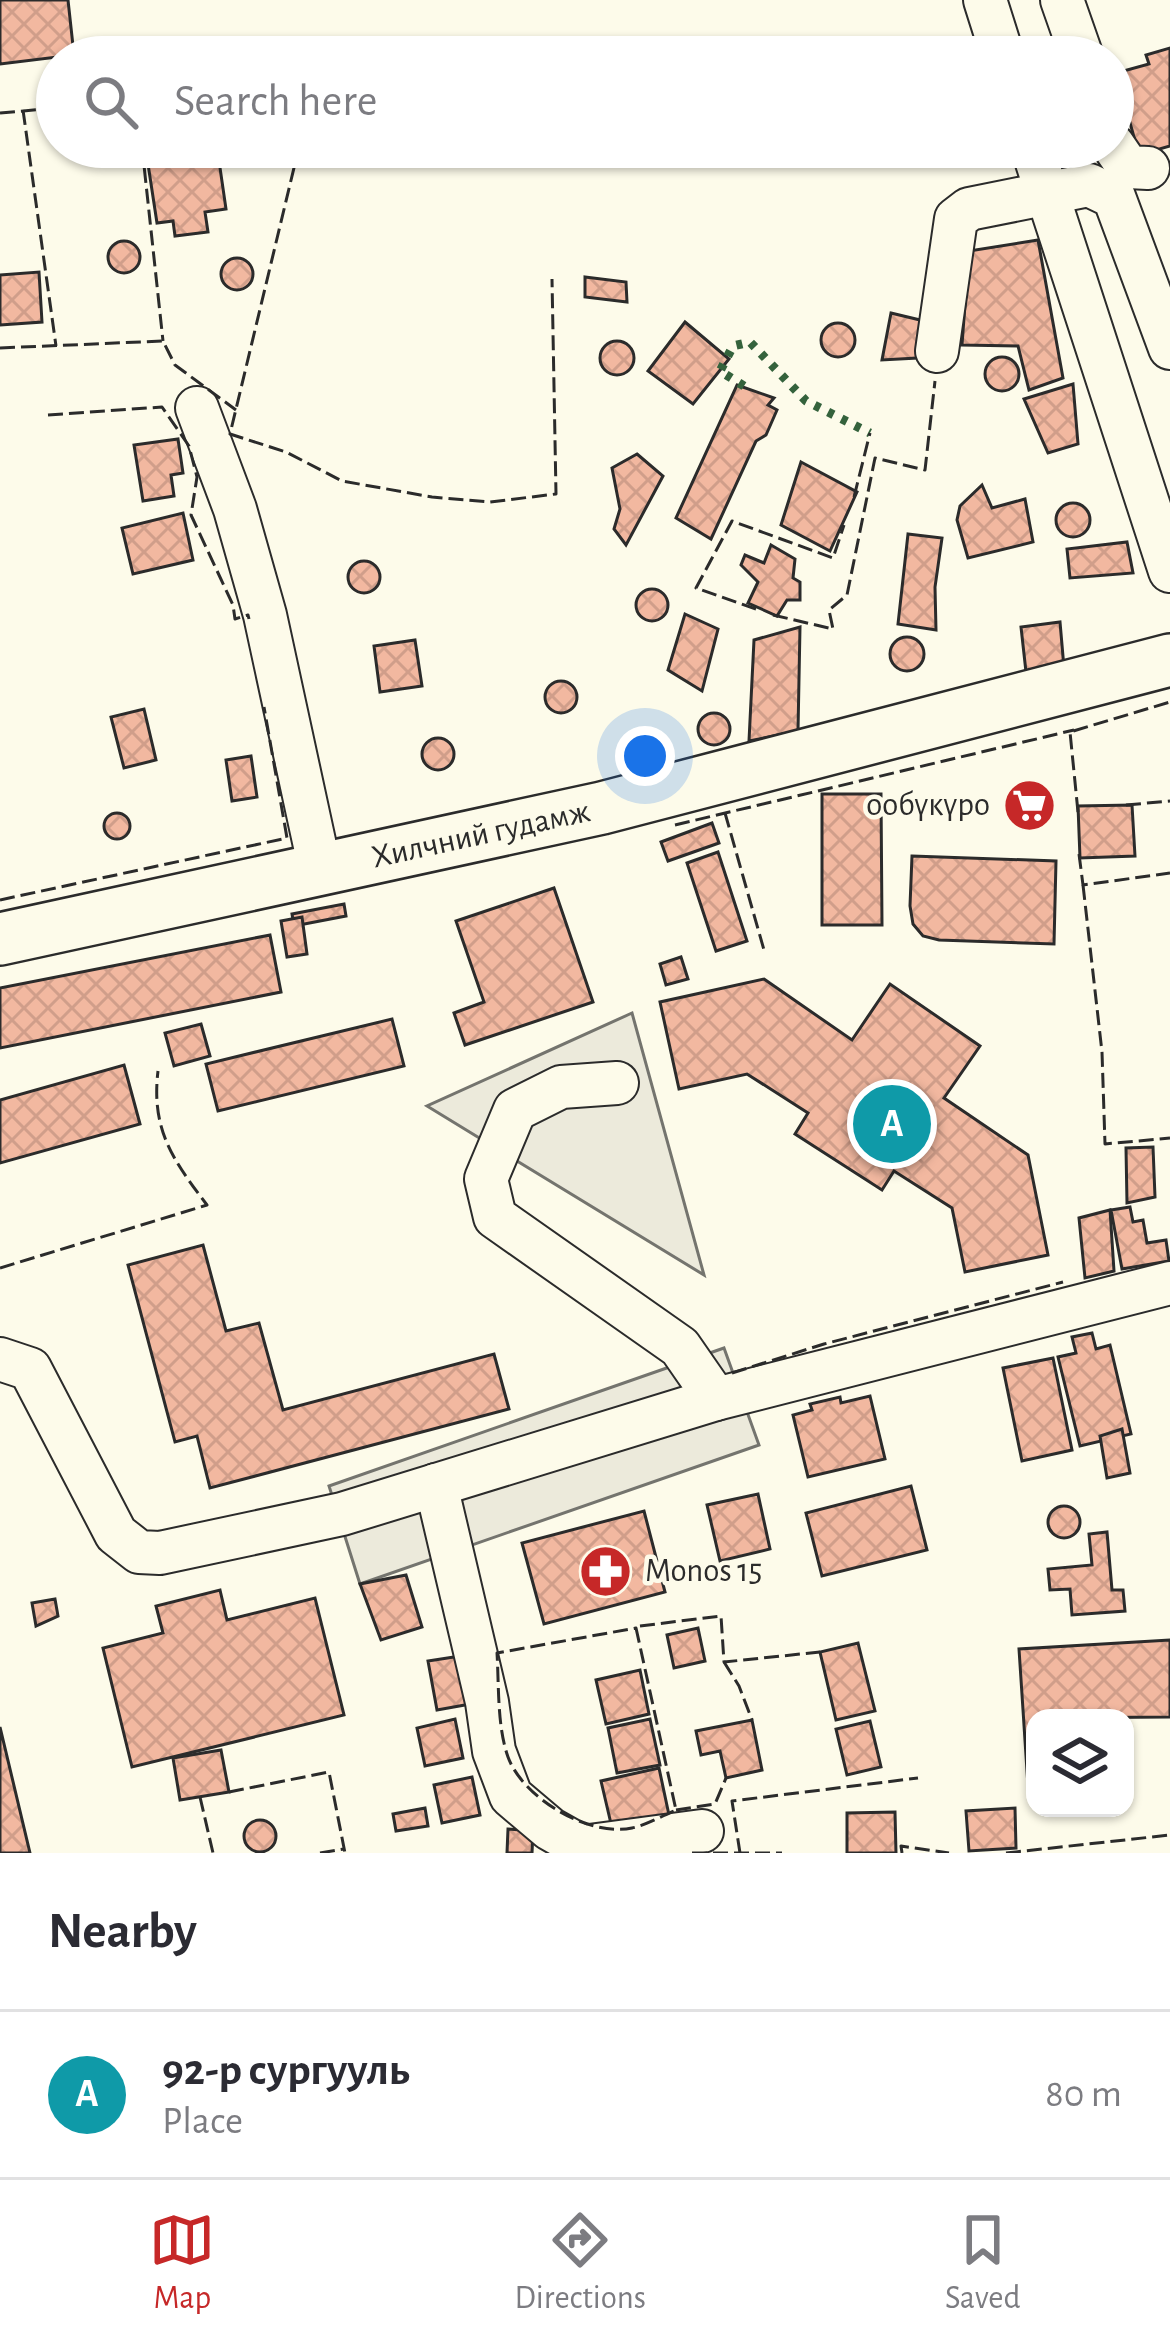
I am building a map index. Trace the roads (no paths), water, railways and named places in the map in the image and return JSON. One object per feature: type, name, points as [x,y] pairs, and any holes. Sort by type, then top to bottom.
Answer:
[{"type":"main road","name":"Хилчний гудамж","points":[[0,939],[602,808],[1170,660]]},
{"type":"street","points":[[985,0],[996,36]]},
{"type":"street","points":[[1062,0],[1075,36]]},
{"type":"street","points":[[1039,168],[1170,571]]},
{"type":"street","points":[[938,351],[956,219],[969,209],[1089,185],[1114,196],[1170,348]]},
{"type":"street","points":[[197,408],[235,509],[265,615],[320,869]]},
{"type":"street","points":[[617,1083],[561,1087],[515,1110],[493,1156],[486,1179],[488,1196],[495,1216],[680,1347],[716,1400]]},
{"type":"street","points":[[0,1358],[30,1370],[116,1534],[139,1552],[160,1553],[342,1514],[716,1400],[1170,1283]]},
{"type":"street","points":[[436,1486],[487,1702],[494,1751],[511,1796],[552,1841],[582,1847],[702,1831]]},
{"type":"place","name":"ообүкүро","points":[[1029,805]]},
{"type":"place","name":"92-р сургууль","points":[[892,1124]]},
{"type":"place","name":"Monos 15","points":[[606,1571]]}]
